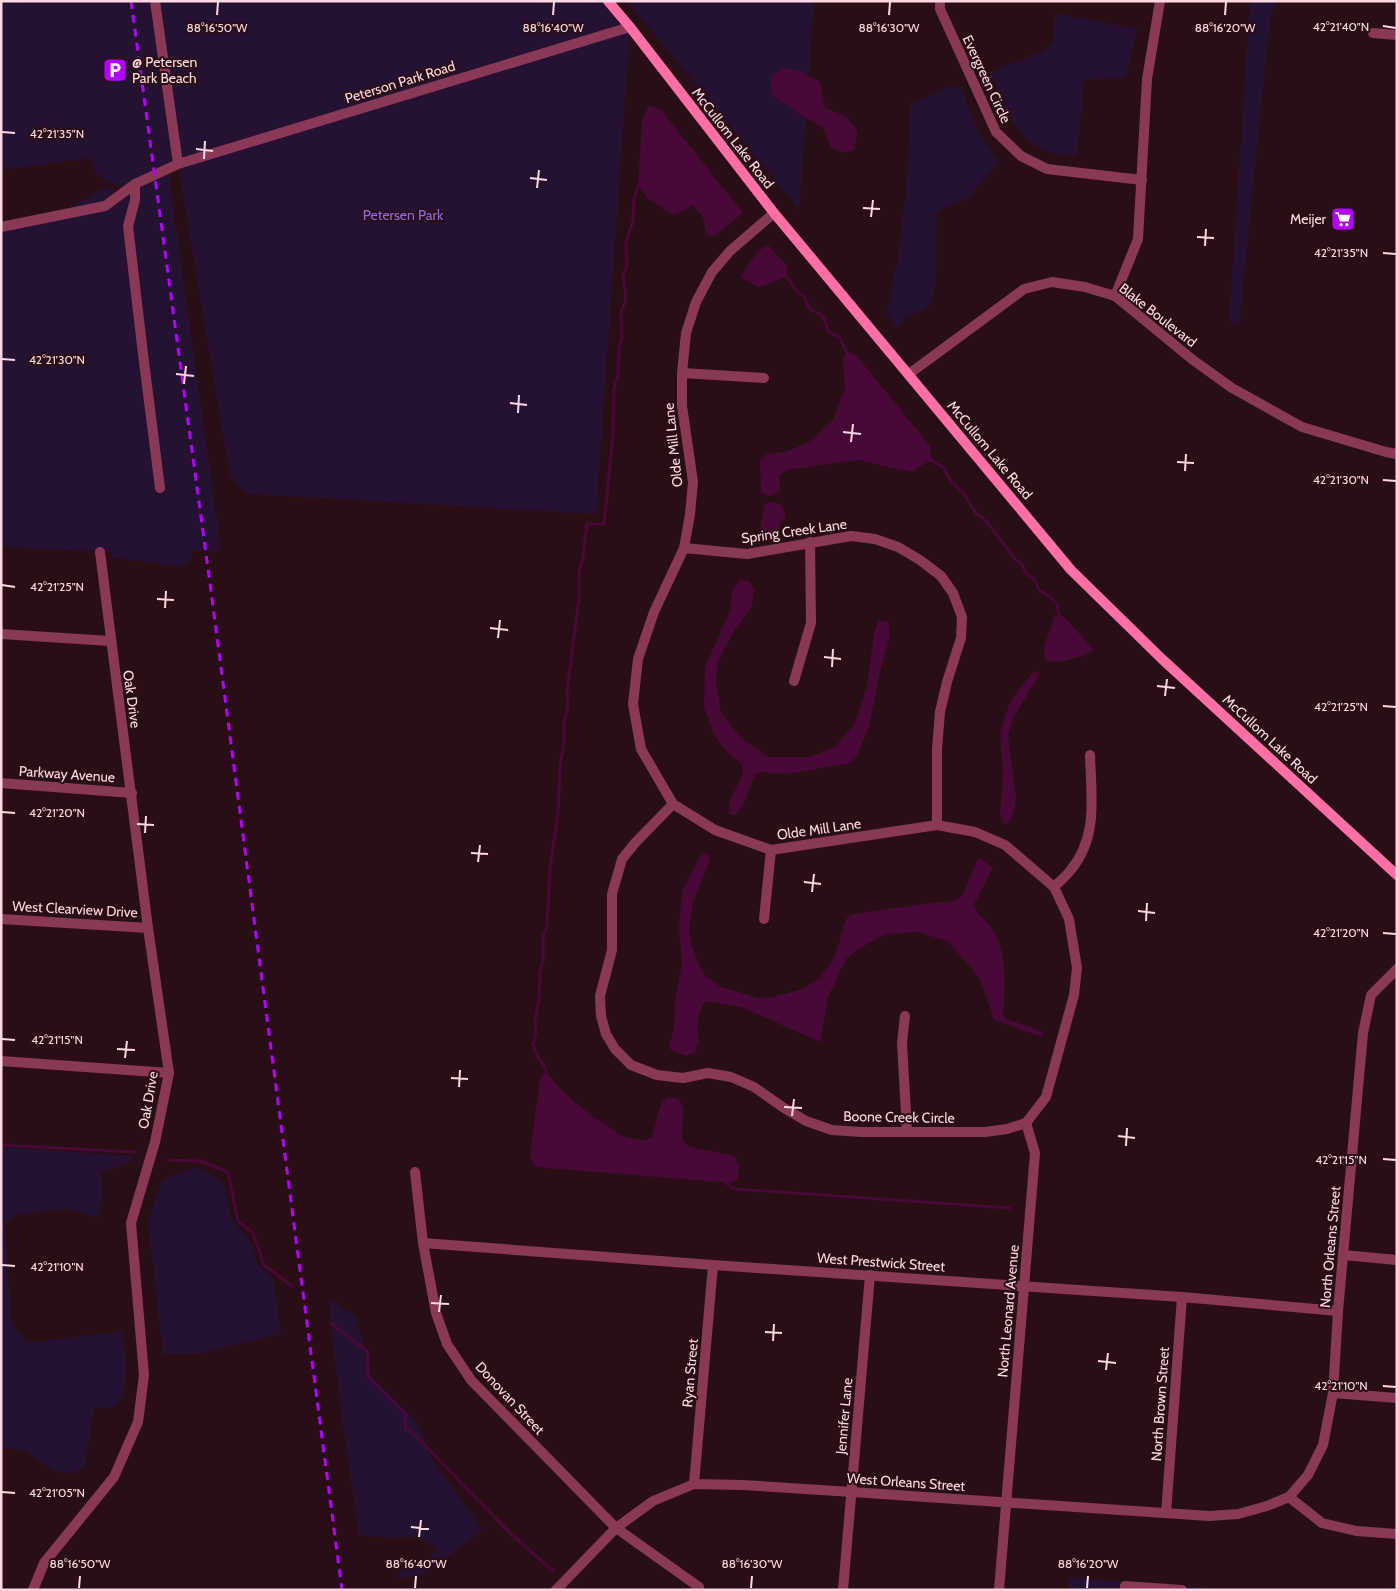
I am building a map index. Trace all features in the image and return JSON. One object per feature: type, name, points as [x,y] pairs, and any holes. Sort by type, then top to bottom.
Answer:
[{"type":"street","points":[[154,1],[178,164]]},
{"type":"street","name":"McCullom Lake Road","points":[[608,1],[774,212],[1071,570],[1162,659],[1397,875]]},
{"type":"street","name":"Evergreen Circle","points":[[940,1],[940,10],[996,132],[1021,156],[1047,169],[1142,180]]},
{"type":"street","points":[[1115,296],[1138,239],[1147,80],[1160,1]]},
{"type":"street","name":"Peterson Park Road","points":[[1,227],[105,206],[135,184],[178,164],[630,27]]},
{"type":"street","points":[[1373,32],[1397,35]]},
{"type":"street","points":[[135,184],[134,200],[128,226],[160,488]]},
{"type":"street","name":"Olde Mill Lane","points":[[774,212],[730,251],[712,272],[696,302],[686,333],[682,373],[682,406],[693,482],[690,514],[684,548],[654,612],[638,659],[633,704],[641,749],[673,804],[715,830],[770,850],[936,825],[975,832],[1005,844],[1054,887],[1069,919],[1077,968],[1074,995],[1046,1096],[1026,1123]]},
{"type":"street","name":"Blake Boulevard","points":[[909,374],[1024,289],[1052,282],[1085,287],[1115,296],[1193,360],[1232,388],[1302,427],[1397,454]]},
{"type":"street","points":[[682,373],[764,378]]},
{"type":"street","name":"Spring Creek Lane","points":[[684,548],[747,554],[851,536],[875,539],[898,546],[941,576],[953,593],[962,617],[961,638],[940,712],[937,749],[936,825]]},
{"type":"street","points":[[794,681],[811,623],[810,542]]},
{"type":"street","name":"Oak Drive","points":[[33,1590],[44,1563],[114,1477],[138,1422],[144,1375],[131,1223],[155,1142],[169,1073],[148,928],[100,552]]},
{"type":"street","points":[[1,634],[110,641]]},
{"type":"street","points":[[1054,887],[1071,870],[1086,844],[1092,816],[1090,755]]},
{"type":"street","name":"Parkway Avenue","points":[[1,783],[132,793]]},
{"type":"street","name":"Boone Creek Circle","points":[[673,804],[622,859],[612,894],[612,950],[600,996],[601,1016],[606,1034],[615,1049],[631,1065],[657,1075],[683,1078],[708,1073],[732,1076],[754,1086],[806,1122],[832,1130],[861,1132],[985,1132],[1007,1129],[1026,1123]]},
{"type":"street","points":[[764,919],[770,850]]},
{"type":"street","name":"West Clearview Drive","points":[[1,919],[148,928]]},
{"type":"street","name":"North Orleans Street","points":[[1289,1497],[1308,1475],[1323,1445],[1333,1393],[1338,1311],[1363,1033],[1371,995],[1397,970]]},
{"type":"street","points":[[905,1016],[902,1043],[907,1131]]},
{"type":"street","points":[[1,1061],[169,1073]]},
{"type":"street","name":"North Leonard Avenue","points":[[999,1590],[1035,1153],[1026,1123]]},
{"type":"street","name":"Donovan Street","points":[[415,1172],[423,1242],[436,1313],[447,1344],[471,1380],[616,1528],[699,1587]]},
{"type":"street","name":"West Prestwick Street","points":[[423,1242],[713,1265],[1182,1297],[1338,1311]]},
{"type":"street","points":[[1343,1256],[1397,1260]]},
{"type":"street","name":"Ryan Street","points":[[694,1484],[713,1265]]},
{"type":"street","name":"Jennifer Lane","points":[[843,1590],[870,1275]]},
{"type":"street","name":"North Brown Street","points":[[1166,1513],[1182,1297]]},
{"type":"street","points":[[1333,1393],[1397,1398]]},
{"type":"street","name":"West Orleans Street","points":[[556,1590],[616,1528],[653,1501],[694,1484],[743,1485],[1208,1516],[1238,1514],[1267,1506],[1289,1497]]},
{"type":"street","points":[[1289,1497],[1322,1523],[1356,1531],[1397,1534]]},
{"type":"street","points":[[1125,1590],[1125,1586],[1182,1590]]},
{"type":"green space","name":"Petersen Park","points":[[1,1],[608,1],[630,27],[596,514],[248,494],[230,476],[178,164],[168,169],[221,551],[192,551],[192,557],[183,567],[111,557],[113,552],[1,547],[1,227],[74,212],[74,205],[106,187],[122,194],[134,184],[118,186],[98,176],[91,158],[1,170]]},
{"type":"green space","points":[[628,1],[814,1],[799,209],[628,3]]},
{"type":"green space","points":[[1250,1],[1276,1],[1270,19],[1239,325],[1231,324],[1230,310]]},
{"type":"green space","points":[[1055,13],[1137,29],[1126,78],[1084,80],[1077,156],[1054,154],[1029,142],[1012,122],[990,73],[1042,51],[1054,42]]},
{"type":"green space","points":[[953,86],[962,91],[978,130],[999,162],[967,199],[937,211],[936,281],[931,303],[920,312],[906,316],[898,328],[886,312],[901,234],[907,182],[911,103]]},
{"type":"green space","points":[[1,1147],[130,1156],[133,1161],[101,1173],[103,1196],[98,1218],[68,1209],[15,1215],[5,1224],[11,1323],[28,1343],[122,1331],[126,1361],[126,1382],[119,1400],[112,1408],[94,1408],[85,1465],[75,1473],[56,1472],[24,1451],[1,1447],[1,1359],[3,1350],[1,1339]]},
{"type":"green space","points":[[195,1166],[223,1182],[231,1219],[248,1238],[258,1265],[273,1278],[281,1334],[198,1354],[163,1354],[148,1221],[162,1180]]},
{"type":"green space","points":[[328,1298],[355,1316],[371,1376],[417,1422],[432,1459],[483,1530],[424,1574],[397,1579],[405,1565],[431,1558],[436,1548],[417,1537],[392,1538],[359,1535],[339,1395]]},
{"type":"green space","points":[[1069,1577],[1236,1590],[1068,1590]]},
{"type":"shaded area","points":[[782,68],[802,72],[820,82],[825,108],[844,116],[858,132],[854,150],[845,153],[831,148],[824,129],[773,96],[770,80]]},
{"type":"shaded area","points":[[649,106],[661,110],[743,213],[712,237],[706,232],[702,216],[693,205],[674,215],[648,199],[638,186],[642,121]]},
{"type":"shaded area","points":[[767,244],[787,266],[787,277],[759,287],[741,278],[752,260]]},
{"type":"shaded area","points":[[846,351],[856,355],[930,446],[931,460],[911,472],[858,460],[787,470],[779,476],[780,491],[770,496],[761,492],[760,461],[767,454],[786,452],[809,442],[833,420],[845,387],[843,361]]},
{"type":"shaded area","points":[[771,502],[781,505],[786,519],[780,523],[780,531],[762,533],[760,531],[764,505]]},
{"type":"shaded area","points":[[740,580],[750,581],[754,589],[751,609],[735,629],[718,661],[716,683],[721,713],[741,738],[768,757],[809,757],[835,747],[855,723],[867,686],[874,634],[878,620],[888,622],[890,636],[880,672],[869,727],[856,757],[850,763],[789,774],[759,772],[754,776],[744,804],[735,815],[730,814],[729,803],[743,773],[742,764],[728,753],[714,735],[704,707],[705,667],[730,611],[732,589]]},
{"type":"shaded area","points":[[1055,615],[1063,616],[1094,650],[1082,656],[1058,662],[1045,660],[1044,647]]},
{"type":"shaded area","points":[[1040,671],[1013,718],[1008,737],[1016,797],[1014,812],[1008,824],[1003,823],[1000,814],[1003,775],[1000,732],[1014,696],[1032,673]]},
{"type":"shaded area","points":[[702,853],[709,854],[710,860],[693,902],[689,930],[692,946],[699,965],[706,976],[721,987],[758,998],[773,997],[802,989],[820,978],[835,956],[846,919],[852,914],[955,901],[962,896],[980,858],[993,868],[974,904],[979,914],[992,928],[1001,948],[1004,970],[1003,1015],[1006,1019],[1043,1033],[1042,1037],[994,1020],[983,986],[971,967],[947,941],[918,932],[885,934],[857,950],[846,959],[828,997],[820,1042],[742,1007],[706,1001],[702,1006],[697,1025],[699,1043],[695,1052],[686,1056],[671,1050],[669,1045],[674,1029],[675,1002],[682,963],[679,929],[682,890]]},
{"type":"shaded area","points":[[546,1072],[562,1091],[592,1116],[622,1136],[644,1141],[652,1137],[661,1103],[668,1097],[678,1099],[683,1108],[682,1141],[690,1147],[735,1156],[739,1167],[738,1178],[731,1183],[535,1167],[530,1157],[540,1078]]},
{"type":"waterway","points":[[546,1072],[546,1068],[538,1058],[533,1044],[536,1033],[535,1019],[543,960],[543,938],[547,926],[550,868],[558,813],[560,766],[568,705],[567,691],[579,598],[579,573],[587,524],[604,524],[613,437],[614,388],[618,376],[619,347],[622,338],[621,314],[626,298],[623,277],[627,265],[626,242],[633,221],[634,200],[638,186]]},
{"type":"waterway","points":[[787,277],[798,293],[804,296],[809,308],[823,316],[828,331],[840,338],[846,351]]},
{"type":"waterway","points":[[931,460],[944,468],[950,480],[963,493],[976,513],[988,523],[1014,558],[1022,565],[1028,576],[1034,579],[1039,590],[1057,604],[1059,616]]},
{"type":"waterway","points":[[1,1145],[135,1152]]},
{"type":"waterway","points":[[169,1160],[200,1161],[228,1172],[238,1221],[253,1233],[264,1265],[292,1286]]},
{"type":"waterway","points":[[726,1183],[735,1189],[1010,1208]]},
{"type":"waterway","points":[[331,1323],[368,1352],[368,1377],[406,1415],[405,1429],[413,1433],[511,1534],[553,1571]]},
{"type":"railway","points":[[131,1],[209,576],[342,1590]]},
{"type":"place","name":"@ Petersen Park Beach","points":[[115,70]]},
{"type":"place","name":"Meijer","points":[[1343,219]]}]
